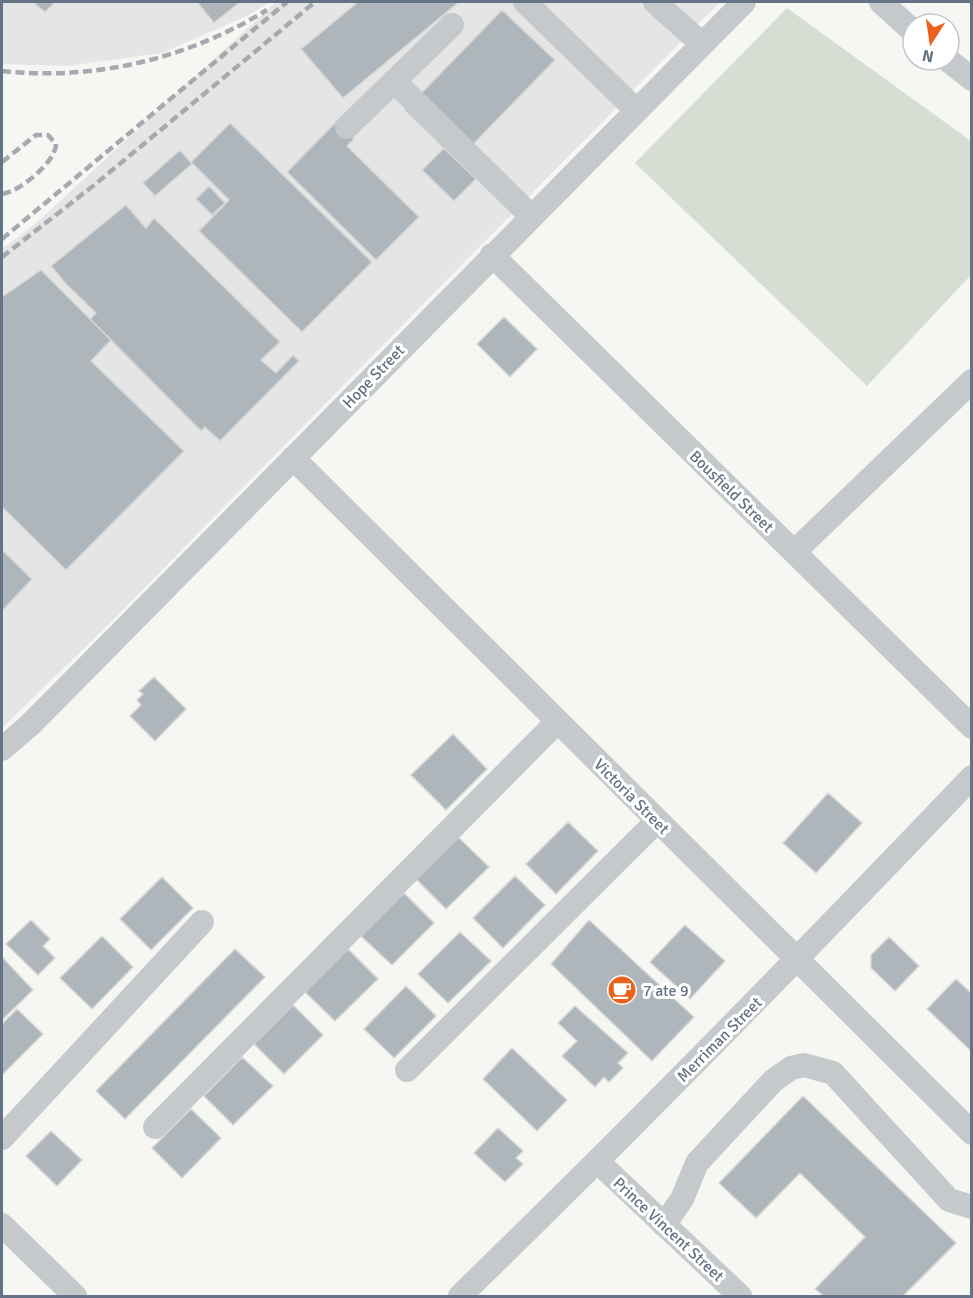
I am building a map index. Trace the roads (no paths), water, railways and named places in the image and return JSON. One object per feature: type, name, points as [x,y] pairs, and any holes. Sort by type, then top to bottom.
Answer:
[{"type":"street","points":[[525,2],[636,110]]},
{"type":"street","points":[[655,2],[702,44]]},
{"type":"street","name":"Hope Street","points":[[3,744],[31,724],[744,2]]},
{"type":"street","points":[[881,2],[901,20]]},
{"type":"street","points":[[347,127],[452,25]]},
{"type":"street","points":[[394,81],[531,216]]},
{"type":"street","name":"Bousfield Street","points":[[492,255],[972,727]]},
{"type":"street","points":[[794,552],[972,381]]},
{"type":"street","name":"Victoria Street","points":[[293,458],[972,1133]]},
{"type":"street","points":[[155,1127],[557,722]]},
{"type":"street","name":"Merriman Street","points":[[460,1296],[598,1162],[797,960],[972,777]]},
{"type":"street","points":[[406,1070],[657,821]]},
{"type":"street","points":[[2,1138],[202,922]]},
{"type":"street","points":[[664,1225],[682,1199],[697,1163],[773,1081],[790,1068],[804,1065],[833,1073],[949,1200],[972,1207]]},
{"type":"street","name":"Prince Vincent Street","points":[[598,1162],[740,1296]]},
{"type":"street","points":[[2,1225],[75,1296]]},
{"type":"railway","points":[[2,239],[287,2]]},
{"type":"railway","points":[[2,257],[93,186],[315,2]]},
{"type":"railway","points":[[2,71],[71,73],[139,63],[205,42],[267,10]]},
{"type":"railway","points":[[2,162],[36,135],[48,135],[56,144],[50,159],[35,175],[18,188],[2,194]]},
{"type":"place","name":"7 ate 9","points":[[622,990]]}]
